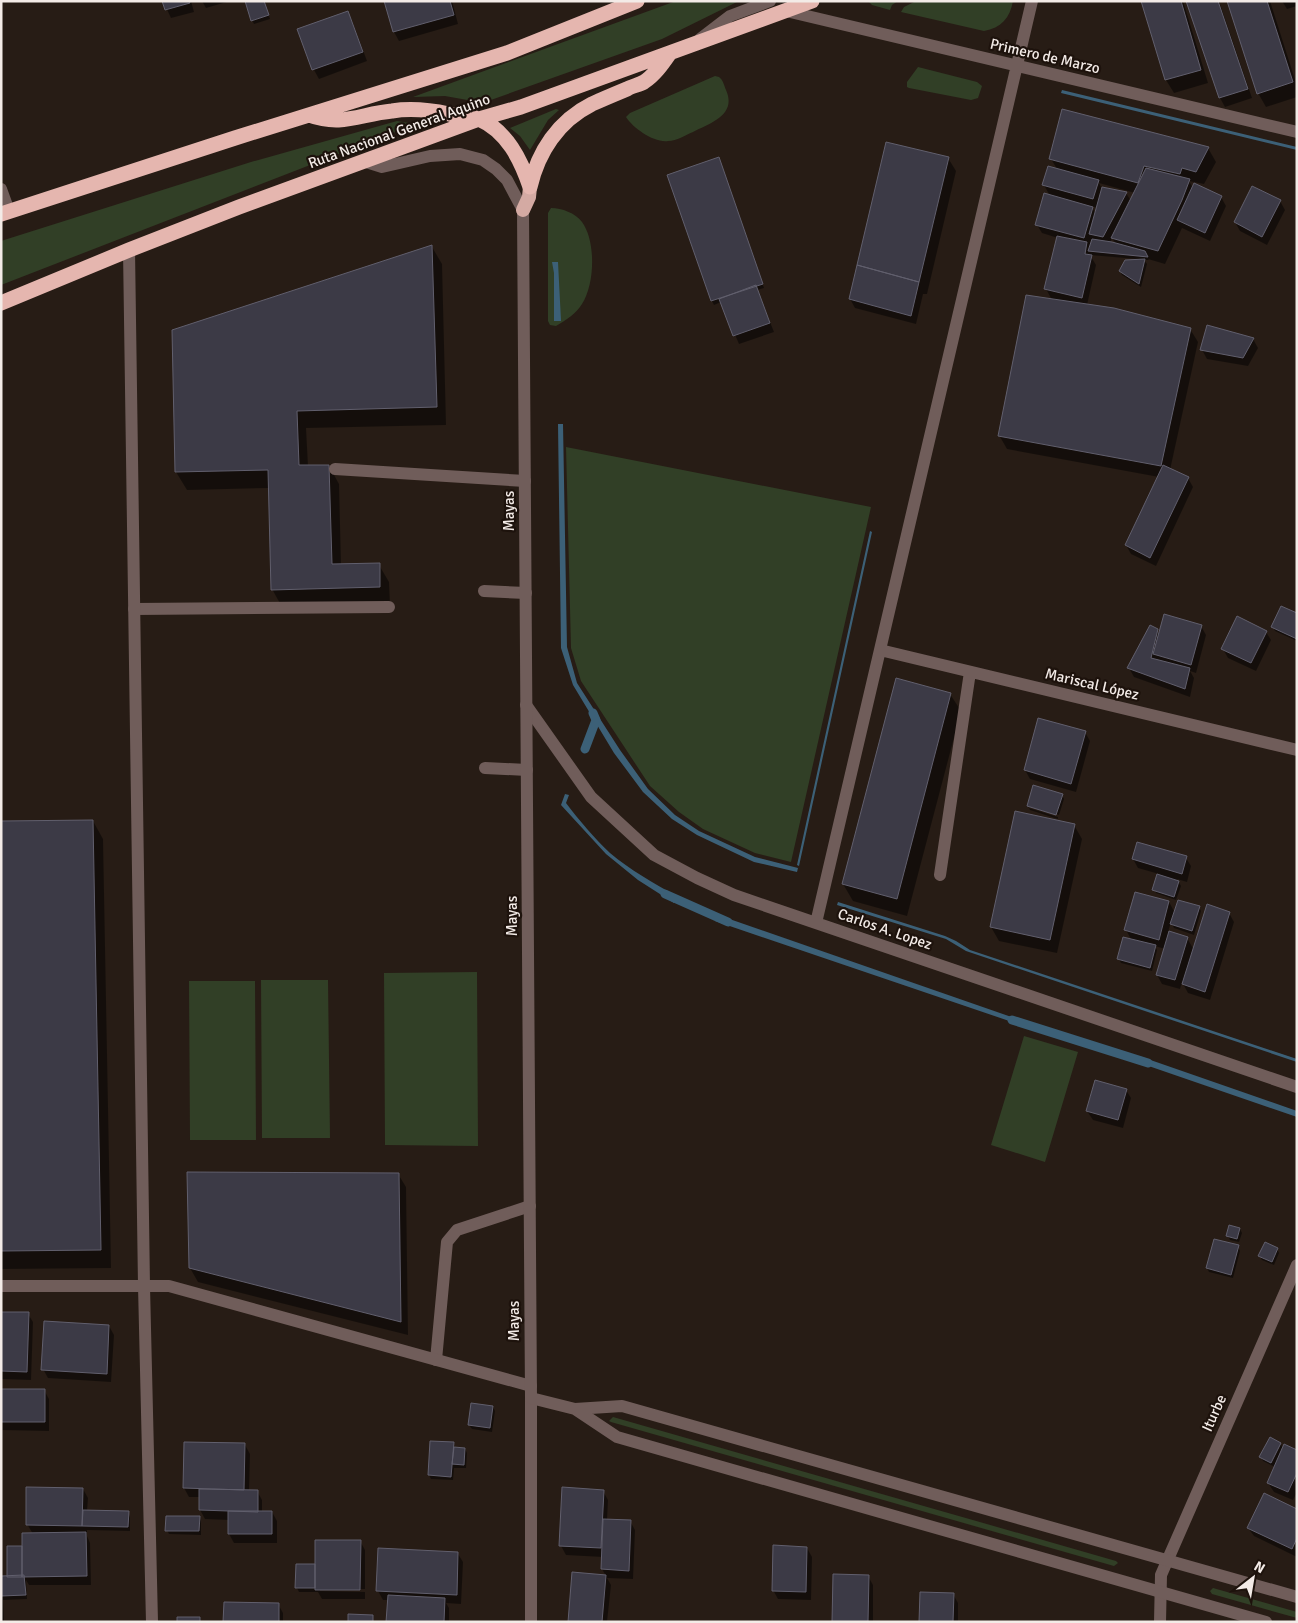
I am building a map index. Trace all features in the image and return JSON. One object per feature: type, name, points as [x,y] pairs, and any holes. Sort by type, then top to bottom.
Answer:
[{"type":"highway","points":[[5,213],[507,53],[637,1]]},
{"type":"highway","name":"Ruta Nacional General Aquino","points":[[1,303],[238,207],[812,1]]},
{"type":"highway","points":[[523,210],[529,197],[534,172],[541,155],[549,140],[560,127],[590,105],[645,82],[659,69],[670,53]]},
{"type":"highway","points":[[309,115],[322,119],[344,121],[391,110],[426,109],[479,119],[496,130],[510,145],[520,159],[530,187]]},
{"type":"street","points":[[690,46],[730,16],[770,1]]},
{"type":"street","points":[[816,923],[1032,1]]},
{"type":"street","name":"Primero de Marzo","points":[[786,11],[1297,132]]},
{"type":"street","points":[[362,161],[382,167],[430,156],[460,154],[482,160],[496,168],[507,180],[523,210]]},
{"type":"street","points":[[1,189],[5,213]]},
{"type":"street","name":"Mayas","points":[[523,210],[531,1622]]},
{"type":"street","points":[[129,250],[144,1286],[152,1622]]},
{"type":"street","points":[[335,469],[525,481]]},
{"type":"street","points":[[484,591],[526,594]]},
{"type":"street","points":[[134,609],[389,607]]},
{"type":"street","name":"Mariscal López","points":[[880,650],[1297,750]]},
{"type":"street","points":[[940,874],[970,672]]},
{"type":"street","name":"Carlos A. Lopez","points":[[526,705],[591,797],[654,855],[697,878],[734,895],[1297,1087]]},
{"type":"street","points":[[485,768],[527,770]]},
{"type":"street","points":[[436,1360],[447,1242],[457,1230],[530,1206]]},
{"type":"street","name":"Iturbe","points":[[1160,1622],[1161,1575],[1297,1265]]},
{"type":"street","points":[[1,1286],[169,1286],[436,1360],[531,1392],[575,1409],[617,1437],[1266,1622]]},
{"type":"street","points":[[575,1409],[622,1406],[1297,1597]]},
{"type":"green space","points":[[676,1],[739,1],[662,39],[488,101],[473,101],[445,96],[413,97]]},
{"type":"green space","points":[[868,1],[898,1],[892,5],[890,10],[872,5]]},
{"type":"green space","points":[[916,1],[1013,1],[1010,12],[1004,21],[990,30],[984,31],[901,12],[904,7]]},
{"type":"green space","points":[[918,67],[977,82],[982,86],[978,98],[971,100],[907,87],[907,82]]},
{"type":"green space","points":[[715,76],[719,77],[726,90],[728,106],[725,112],[714,121],[681,138],[671,141],[657,140],[639,130],[626,117],[630,113]]},
{"type":"green space","points":[[556,109],[559,110],[548,120],[530,150],[520,136],[510,128]]},
{"type":"green space","points":[[397,121],[409,123],[410,125],[1,285],[1,241],[251,162]]},
{"type":"green space","points":[[551,208],[568,212],[582,222],[587,230],[592,251],[591,274],[586,296],[580,308],[574,314],[556,326],[550,325],[548,321],[548,213]]},
{"type":"green space","points":[[566,447],[871,507],[791,862],[755,853],[703,829],[679,812],[650,786],[581,681],[571,648]]},
{"type":"green space","points":[[477,972],[478,1146],[385,1145],[384,973]]},
{"type":"green space","points":[[261,980],[328,980],[330,1138],[262,1138]]},
{"type":"green space","points":[[189,981],[255,981],[256,1140],[190,1140]]},
{"type":"green space","points":[[1024,1036],[1078,1052],[1045,1162],[991,1145]]},
{"type":"green space","points":[[613,1417],[1118,1563],[1114,1566],[609,1421]]},
{"type":"green space","points":[[1213,1588],[1297,1612],[1297,1618],[1212,1594],[1210,1591]]},
{"type":"water","points":[[1062,90],[1297,147],[1297,150],[1061,93]]},
{"type":"water","points":[[552,262],[558,262],[561,321],[554,321],[554,273]]},
{"type":"water","points":[[558,424],[563,424],[567,647],[577,683],[620,750],[648,789],[675,815],[699,831],[755,857],[798,868],[797,872],[754,862],[697,835],[672,819],[643,792],[614,753],[573,685],[561,648]]},
{"type":"water","points":[[870,531],[872,532],[799,866],[797,865]]},
{"type":"water","points":[[565,794],[569,795],[566,803],[610,853],[634,871],[676,896],[674,903],[638,880],[606,854],[561,805]]},
{"type":"water","points":[[838,902],[945,936],[970,950],[1297,1059],[1297,1062],[966,951],[946,939],[837,905]]},
{"type":"water","points":[[718,915],[1023,1021],[1021,1025],[715,921]]},
{"type":"water","points":[[1139,1056],[1297,1111],[1297,1117],[1137,1062]]},
{"type":"building","points":[[162,1],[189,1],[190,3],[165,10]]},
{"type":"building","points":[[245,1],[264,1],[269,15],[251,21]]},
{"type":"building","points":[[384,1],[450,1],[454,15],[393,32]]},
{"type":"building","points":[[1141,1],[1181,1],[1201,70],[1165,80]]},
{"type":"building","points":[[1186,1],[1218,1],[1248,89],[1219,98]]},
{"type":"building","points":[[1227,1],[1267,1],[1293,82],[1257,94]]},
{"type":"building","points":[[348,11],[363,52],[312,70],[297,29]]},
{"type":"building","points":[[1062,109],[1209,147],[1196,172],[1182,168],[1180,174],[1144,166],[1138,183],[1049,159]]},
{"type":"building","points":[[886,142],[949,157],[919,282],[857,265]]},
{"type":"building","points":[[719,157],[763,284],[711,301],[667,175]]},
{"type":"building","points":[[1048,166],[1099,180],[1093,199],[1042,185]]},
{"type":"building","points":[[1146,168],[1190,179],[1158,251],[1111,238]]},
{"type":"building","points":[[1194,183],[1222,196],[1205,233],[1177,220]]},
{"type":"building","points":[[1252,186],[1281,200],[1262,237],[1234,222]]},
{"type":"building","points":[[1102,187],[1127,192],[1103,237],[1089,234]]},
{"type":"building","points":[[1044,193],[1093,207],[1084,238],[1035,225]]},
{"type":"building","points":[[1057,236],[1087,242],[1085,254],[1092,255],[1082,298],[1044,289]]},
{"type":"building","points":[[1092,239],[1145,251],[1148,257],[1088,251]]},
{"type":"building","points":[[432,245],[437,407],[297,411],[299,465],[329,465],[332,564],[380,563],[380,587],[271,590],[268,470],[175,472],[172,330]]},
{"type":"building","points":[[1145,259],[1139,284],[1119,271],[1125,260]]},
{"type":"building","points":[[857,265],[919,282],[911,316],[849,299]]},
{"type":"building","points":[[756,285],[770,323],[733,336],[719,299]]},
{"type":"building","points":[[1026,295],[1114,308],[1191,328],[1161,466],[998,436]]},
{"type":"building","points":[[1207,325],[1254,338],[1243,358],[1200,350]]},
{"type":"building","points":[[1163,465],[1189,477],[1150,558],[1125,545]]},
{"type":"building","points":[[1281,606],[1297,613],[1297,639],[1271,627]]},
{"type":"building","points":[[1164,614],[1202,625],[1191,665],[1153,654]]},
{"type":"building","points":[[1237,616],[1267,631],[1251,663],[1221,649]]},
{"type":"building","points":[[1150,625],[1158,629],[1151,658],[1190,668],[1185,689],[1127,668]]},
{"type":"building","points":[[896,678],[951,693],[897,899],[842,884]]},
{"type":"building","points":[[1038,718],[1086,731],[1071,784],[1024,770]]},
{"type":"building","points":[[1033,785],[1063,794],[1056,815],[1027,806]]},
{"type":"building","points":[[1015,811],[1075,824],[1050,940],[990,927]]},
{"type":"building","points":[[93,820],[101,1250],[1,1251],[1,821]]},
{"type":"building","points":[[1137,842],[1187,856],[1182,874],[1132,859]]},
{"type":"building","points":[[1157,874],[1179,881],[1174,897],[1152,890]]},
{"type":"building","points":[[1135,892],[1169,901],[1159,940],[1124,930]]},
{"type":"building","points":[[1178,900],[1200,906],[1192,931],[1170,924]]},
{"type":"building","points":[[1207,904],[1230,912],[1205,992],[1182,984]]},
{"type":"building","points":[[1169,931],[1188,937],[1175,980],[1156,975]]},
{"type":"building","points":[[1123,937],[1156,945],[1150,968],[1117,959]]},
{"type":"building","points":[[1095,1080],[1127,1089],[1118,1120],[1086,1111]]},
{"type":"building","points":[[187,1172],[399,1173],[401,1322],[189,1268]]},
{"type":"building","points":[[1229,1225],[1240,1228],[1237,1239],[1226,1236]]},
{"type":"building","points":[[1214,1239],[1239,1245],[1231,1275],[1206,1268]]},
{"type":"building","points":[[1265,1242],[1278,1248],[1272,1262],[1258,1256]]},
{"type":"building","points":[[1,1312],[29,1312],[27,1372],[1,1371]]},
{"type":"building","points":[[44,1321],[109,1325],[107,1374],[41,1370]]},
{"type":"building","points":[[1,1389],[45,1389],[45,1422],[1,1422]]},
{"type":"building","points":[[471,1403],[493,1406],[490,1428],[468,1425]]},
{"type":"building","points":[[1270,1437],[1281,1443],[1271,1463],[1259,1457]]},
{"type":"building","points":[[430,1441],[454,1442],[451,1477],[428,1475]]},
{"type":"building","points":[[184,1442],[245,1443],[244,1490],[183,1488]]},
{"type":"building","points":[[1284,1444],[1297,1450],[1297,1473],[1288,1492],[1267,1483]]},
{"type":"building","points":[[454,1447],[465,1448],[464,1465],[452,1464]]},
{"type":"building","points":[[26,1487],[83,1488],[82,1526],[26,1525]]},
{"type":"building","points":[[562,1487],[604,1490],[601,1548],[559,1546]]},
{"type":"building","points":[[199,1489],[258,1490],[258,1512],[199,1510]]},
{"type":"building","points":[[1264,1493],[1297,1509],[1297,1538],[1292,1549],[1247,1528]]},
{"type":"building","points":[[83,1510],[129,1511],[128,1527],[82,1526]]},
{"type":"building","points":[[228,1511],[272,1511],[272,1534],[228,1534]]},
{"type":"building","points":[[166,1516],[200,1516],[199,1531],[165,1531]]},
{"type":"building","points":[[603,1519],[631,1520],[629,1571],[601,1569]]},
{"type":"building","points":[[86,1532],[87,1576],[22,1577],[22,1533]]},
{"type":"building","points":[[315,1540],[361,1540],[360,1590],[315,1590]]},
{"type":"building","points":[[773,1545],[807,1547],[806,1592],[772,1591]]},
{"type":"building","points":[[7,1546],[22,1546],[22,1577],[7,1577]]},
{"type":"building","points":[[378,1548],[458,1552],[457,1595],[376,1591]]},
{"type":"building","points":[[296,1564],[315,1564],[315,1588],[295,1588]]},
{"type":"building","points":[[572,1572],[606,1575],[602,1622],[568,1622]]},
{"type":"building","points":[[833,1574],[869,1575],[868,1622],[832,1622]]},
{"type":"building","points":[[24,1575],[26,1595],[1,1596],[1,1576]]},
{"type":"building","points":[[920,1592],[954,1593],[953,1622],[919,1622]]},
{"type":"building","points":[[388,1595],[445,1598],[444,1622],[386,1622]]},
{"type":"building","points":[[224,1602],[279,1603],[279,1622],[223,1622]]},
{"type":"building","points":[[348,1614],[373,1615],[373,1622],[348,1622]]},
{"type":"building","points":[[177,1617],[200,1617],[200,1622],[177,1622]]},
{"type":"waterway","points":[[585,749],[596,720],[593,713]]},
{"type":"waterway","points":[[665,894],[728,922]]},
{"type":"waterway","points":[[1012,1020],[1148,1063]]}]
